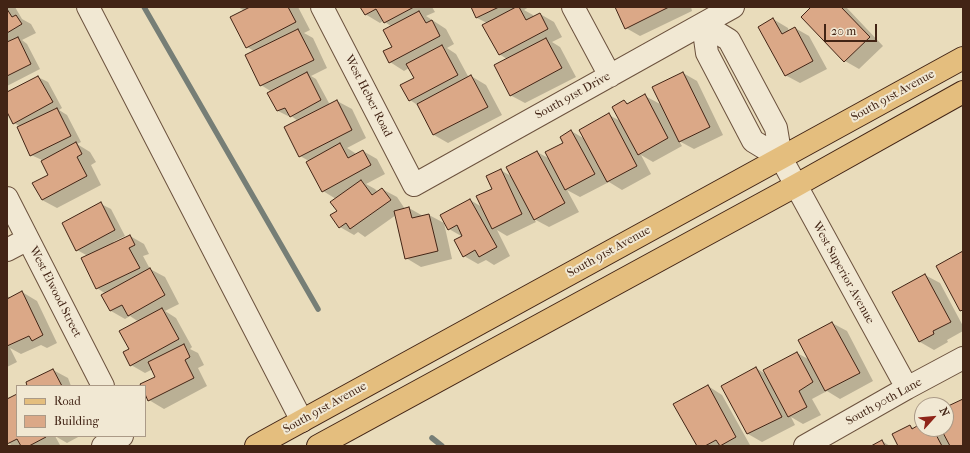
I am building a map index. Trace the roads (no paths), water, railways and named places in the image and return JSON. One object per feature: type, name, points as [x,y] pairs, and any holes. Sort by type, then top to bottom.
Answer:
[{"type":"main road","name":"South 91st Avenue","points":[[256,446],[963,58]]},
{"type":"main road","points":[[318,446],[796,186],[963,92]]},
{"type":"street","points":[[88,7],[302,421]]},
{"type":"street","name":"West Heber Road","points":[[322,7],[414,184]]},
{"type":"street","points":[[573,7],[610,76]]},
{"type":"street","name":"South 91st Drive","points":[[414,184],[733,7]]},
{"type":"street","points":[[702,24],[707,53],[753,141],[781,158]]},
{"type":"street","name":"West Superior Avenue","points":[[781,158],[906,388]]},
{"type":"street","name":"West Elwood Street","points":[[7,198],[102,385]]},
{"type":"street","points":[[7,250],[28,239]]},
{"type":"street","name":"South 90th Lane","points":[[805,446],[906,388],[963,358]]},
{"type":"street","points":[[103,446],[120,437]]},
{"type":"waterway","points":[[144,7],[318,309]]},
{"type":"waterway","points":[[432,438],[442,446]]}]
